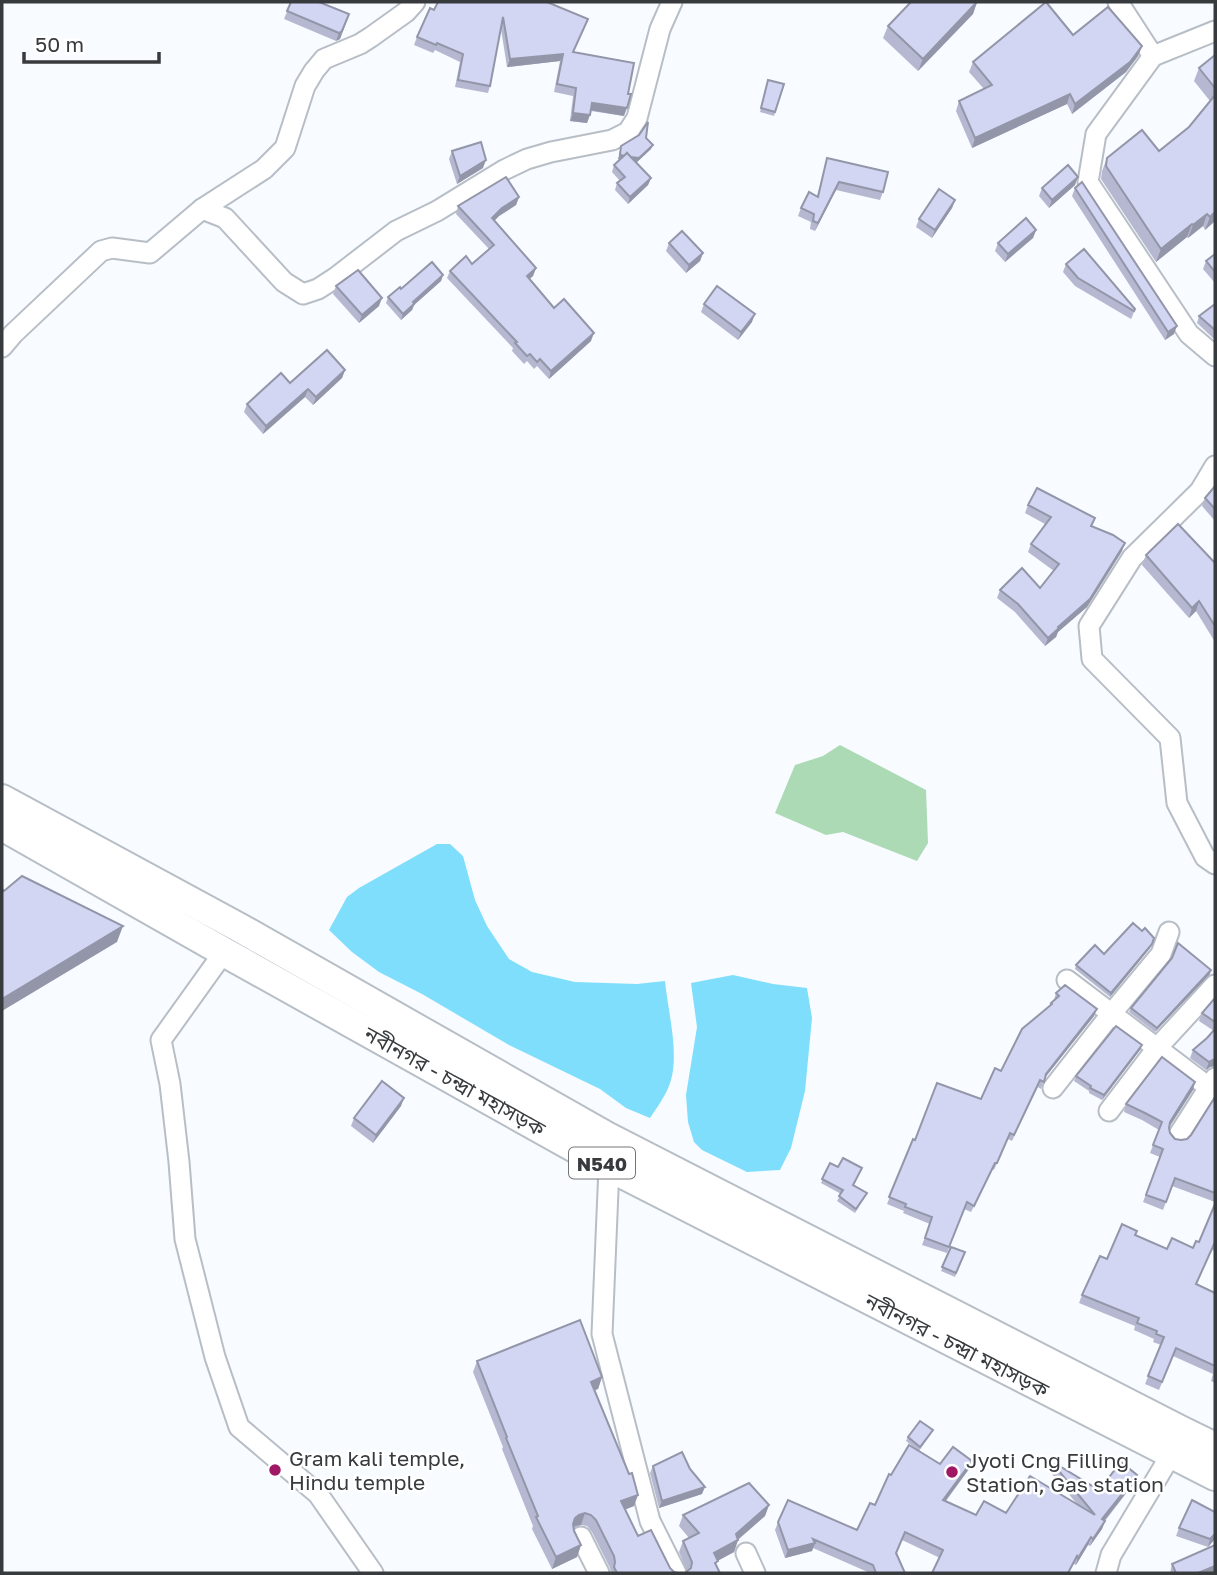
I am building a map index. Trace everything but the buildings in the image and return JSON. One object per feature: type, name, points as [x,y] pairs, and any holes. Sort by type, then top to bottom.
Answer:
[{"type":"highway","name":"নবীনগর - চন্দ্রা মহাসড়ক","points":[[2,799],[143,891],[224,952],[610,1167],[1215,1476]]},
{"type":"highway","name":"নবীনগর - চন্দ্রা মহাসড়ক","points":[[2,826],[143,891],[252,935],[606,1136],[1215,1447]]},
{"type":"street","points":[[2,347],[101,251],[112,248],[150,253],[202,209],[264,169],[285,148],[305,86],[324,59],[360,44],[406,12],[415,2]]},
{"type":"street","points":[[202,209],[225,218],[284,282],[303,294],[312,292],[335,278],[396,231],[437,211],[504,170],[539,156],[612,140],[628,132],[637,118],[656,39],[672,2]]},
{"type":"street","points":[[1118,2],[1153,56]]},
{"type":"street","points":[[1215,31],[1153,56],[1096,134],[1088,182],[1189,334],[1215,356]]},
{"type":"street","points":[[1215,466],[1200,491],[1132,558],[1089,626],[1092,659],[1170,738],[1177,803],[1205,857],[1215,864]]},
{"type":"street","points":[[1053,1088],[1161,954],[1169,932]]},
{"type":"street","points":[[224,952],[161,1040],[170,1084],[185,1239],[215,1357],[239,1427],[318,1494],[373,1573]]},
{"type":"street","points":[[1067,980],[1157,1048],[1213,1085],[1178,1136]]},
{"type":"street","points":[[1109,1111],[1157,1048],[1215,985]]},
{"type":"street","points":[[610,1167],[602,1334],[650,1521],[676,1573]]},
{"type":"street","points":[[1106,1573],[1111,1555],[1172,1453]]},
{"type":"street","points":[[581,1536],[598,1573]]},
{"type":"street","points":[[746,1553],[755,1573]]},
{"type":"green space","points":[[840,745],[926,790],[928,843],[917,861],[843,832],[826,835],[775,813],[795,765],[823,756]]},
{"type":"water","points":[[437,844],[450,844],[463,856],[475,900],[487,926],[509,959],[532,972],[575,982],[637,984],[665,981],[673,1044],[673,1069],[667,1090],[650,1118],[626,1108],[600,1089],[509,1045],[379,972],[329,930],[347,897]]},
{"type":"water","points":[[733,975],[807,988],[812,1018],[805,1091],[791,1148],[780,1170],[747,1172],[702,1150],[694,1142],[688,1122],[686,1095],[697,1027],[691,983]]},
{"type":"place","name":"Gram kali temple, Hindu temple","points":[[275,1470]]},
{"type":"place","name":"Jyoti Cng Filling Station, Gas station","points":[[952,1472]]}]
